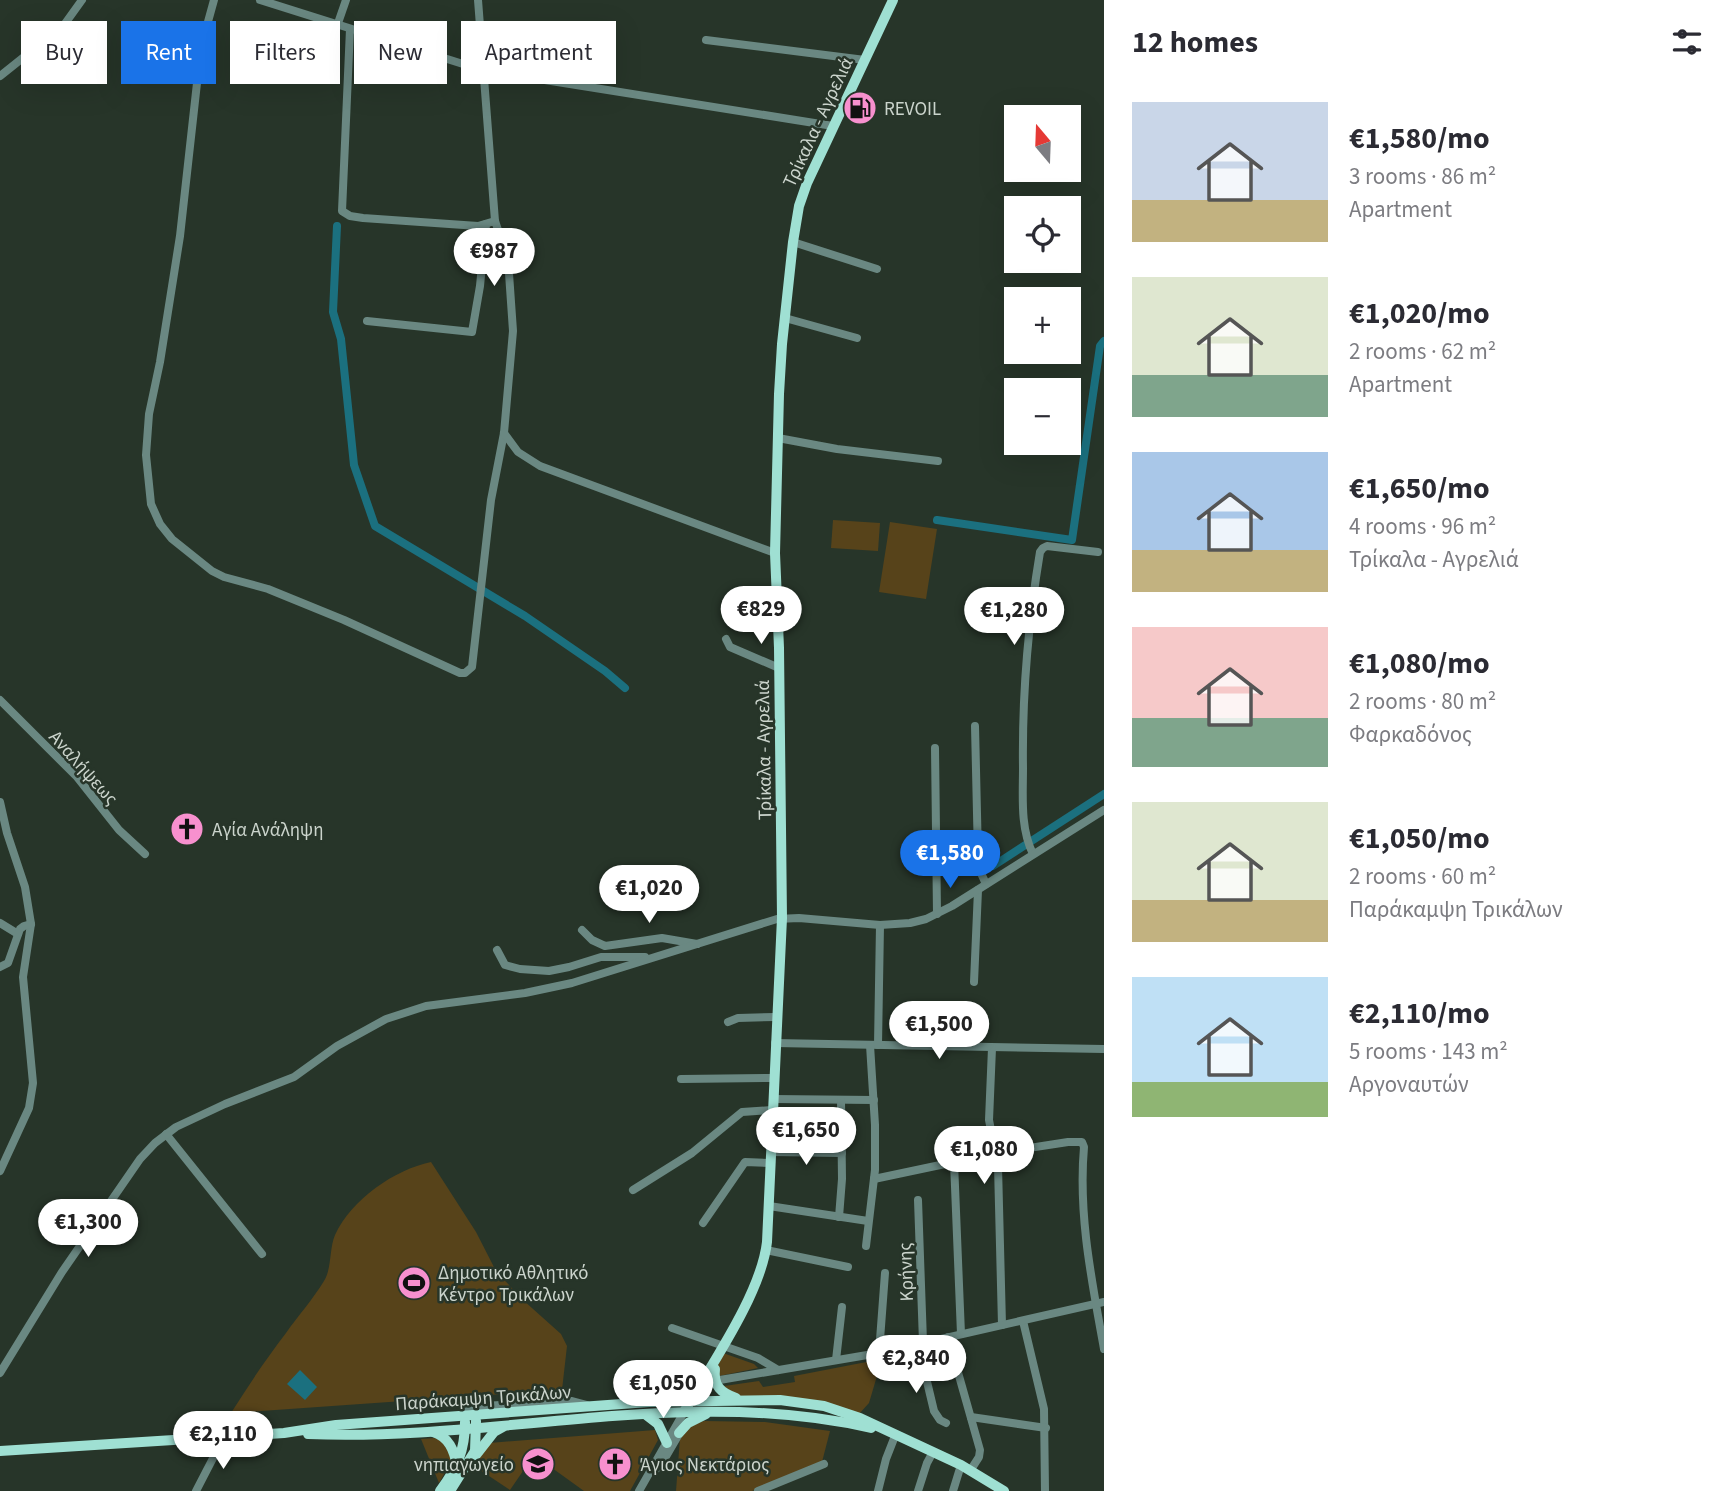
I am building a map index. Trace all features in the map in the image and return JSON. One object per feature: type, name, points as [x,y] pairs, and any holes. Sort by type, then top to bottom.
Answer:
[{"type":"main road","name":"Τρίκαλα - Αγρελιά","points":[[691,1406],[755,1282],[766,1251],[782,918],[775,553],[778,438],[785,318],[793,242],[802,195],[893,0]]},
{"type":"main road","name":"Τρίκαλα - Αγρελιά","points":[[691,1406],[712,1382],[724,1345]]},
{"type":"main road","points":[[712,1382],[724,1393],[743,1399]]},
{"type":"main road","name":"Παράκαμψη Τρικάλων","points":[[284,1433],[337,1436],[426,1431],[645,1413],[743,1399],[780,1400],[824,1406],[860,1418],[966,1468],[1004,1491]]},
{"type":"main road","name":"Παράκαμψη Τρικάλων","points":[[0,1451],[284,1433],[336,1425],[472,1412],[593,1406],[691,1406],[708,1413],[812,1416],[892,1434]]},
{"type":"main road","points":[[440,1491],[457,1466],[471,1428],[472,1412]]},
{"type":"main road","points":[[645,1413],[658,1424],[667,1443]]},
{"type":"main road","points":[[679,1433],[695,1419],[708,1413]]},
{"type":"main road","points":[[450,1491],[494,1432],[508,1425]]},
{"type":"main road","points":[[470,1463],[477,1446],[471,1428]]},
{"type":"main road","points":[[426,1431],[439,1434],[447,1440],[454,1452],[457,1466]]},
{"type":"street","points":[[0,76],[64,25],[82,0]]},
{"type":"street","points":[[214,0],[201,47],[180,236],[149,414],[146,455],[151,504],[160,524],[172,539],[212,571],[225,578],[268,589],[344,620],[460,673],[469,671],[472,667],[491,500],[504,433],[513,331],[508,259],[491,222]]},
{"type":"street","points":[[260,0],[322,21]]},
{"type":"street","points":[[339,21],[346,0]]},
{"type":"street","points":[[478,0],[479,21]]},
{"type":"street","points":[[340,27],[461,63]]},
{"type":"street","points":[[350,29],[342,211],[350,216],[379,219],[478,226],[491,222]]},
{"type":"street","points":[[706,40],[864,60]]},
{"type":"street","points":[[367,321],[472,332],[491,222],[489,118],[484,84]]},
{"type":"street","points":[[570,84],[833,126]]},
{"type":"street","points":[[793,242],[877,270]]},
{"type":"street","points":[[785,318],[856,338]]},
{"type":"street","points":[[504,433],[519,452],[540,466],[775,553]]},
{"type":"street","points":[[778,438],[837,449],[938,461]]},
{"type":"street","points":[[1031,851],[1024,828],[1024,694],[1040,552],[1047,545],[1098,552]]},
{"type":"street","points":[[726,639],[730,647],[779,668]]},
{"type":"street","name":"Αναλήψεως","points":[[0,700],[77,777],[119,830],[145,854]]},
{"type":"street","points":[[975,726],[978,857],[986,884]]},
{"type":"street","points":[[935,748],[937,914]]},
{"type":"street","points":[[0,802],[25,887],[31,924],[23,977],[32,1091],[29,1108],[0,1171]]},
{"type":"street","points":[[0,1373],[72,1257],[140,1159],[166,1134],[213,1110],[294,1077],[345,1041],[394,1016],[437,1004],[556,987],[782,918],[880,925],[915,922],[937,914],[978,890],[1031,851],[1104,810]]},
{"type":"street","points":[[974,982],[978,890]]},
{"type":"street","points":[[0,923],[18,933]]},
{"type":"street","points":[[0,967],[8,963],[18,933],[24,926],[31,924]]},
{"type":"street","points":[[866,1246],[874,1179],[874,1045],[880,925]]},
{"type":"street","points":[[582,930],[592,940],[605,946],[662,938],[697,944]]},
{"type":"street","points":[[497,950],[505,965],[541,971],[562,969],[601,957],[661,956]]},
{"type":"street","points":[[728,1022],[737,1018],[776,1017]]},
{"type":"street","points":[[775,1043],[1104,1048]]},
{"type":"street","points":[[992,1048],[989,1116],[997,1153],[1002,1325]]},
{"type":"street","points":[[681,1079],[773,1078]]},
{"type":"street","points":[[839,1217],[841,1100]]},
{"type":"street","points":[[633,1190],[692,1153],[742,1112],[772,1105],[874,1100]]},
{"type":"street","points":[[166,1134],[262,1254]]},
{"type":"street","points":[[874,1179],[997,1153],[1081,1141],[1084,1147],[1082,1194],[1095,1305],[1104,1349]]},
{"type":"street","points":[[703,1223],[745,1162],[842,1153]]},
{"type":"street","points":[[954,1162],[961,1334]]},
{"type":"street","name":"Κρήνης","points":[[918,1200],[920,1343],[934,1411],[940,1420],[946,1423]]},
{"type":"street","points":[[769,1206],[868,1221]]},
{"type":"street","points":[[766,1251],[848,1267]]},
{"type":"street","points":[[879,1353],[885,1273]]},
{"type":"street","points":[[712,1382],[879,1353],[1104,1302]]},
{"type":"street","points":[[836,1360],[842,1307]]},
{"type":"street","points":[[1023,1321],[1043,1401],[1046,1428],[1045,1491]]},
{"type":"street","points":[[672,1328],[724,1345],[766,1362],[778,1370]]},
{"type":"street","points":[[948,1336],[980,1455],[966,1468],[953,1491]]},
{"type":"street","points":[[647,1477],[661,1465],[691,1406]]},
{"type":"street","points":[[639,1491],[691,1406]]},
{"type":"street","points":[[971,1417],[1046,1428]]},
{"type":"street","points":[[878,1491],[892,1434]]},
{"type":"street","points":[[197,1491],[224,1437]]},
{"type":"street","points":[[918,1491],[933,1452]]},
{"type":"street","points":[[758,1491],[824,1464]]},
{"type":"shaded area","points":[[833,520],[880,523],[878,551],[831,548]]},
{"type":"shaded area","points":[[890,522],[937,529],[926,599],[879,592]]},
{"type":"shaded area","name":"Δημοτικό Αθλητικό Κέντρο Τρικάλων","points":[[431,1162],[476,1232],[496,1271],[561,1334],[567,1346],[562,1390],[231,1413],[324,1281],[335,1235],[342,1222],[363,1198],[389,1179]]},
{"type":"shaded area","points":[[723,1353],[754,1364],[758,1368],[719,1376],[717,1368]]},
{"type":"shaded area","points":[[882,1359],[869,1403],[859,1414],[734,1397],[724,1386],[759,1381],[763,1387],[795,1382],[794,1376]]},
{"type":"shaded area","points":[[704,1421],[765,1422],[830,1431],[822,1462],[752,1491],[676,1491],[680,1438],[688,1427]]},
{"type":"shaded area","points":[[655,1430],[658,1440],[630,1491],[584,1491],[534,1455],[510,1490],[474,1466],[489,1443]]},
{"type":"shaded area","points":[[435,1438],[443,1441],[452,1460],[439,1483],[421,1439]]},
{"type":"water","points":[[300,1370],[317,1387],[305,1400],[287,1384]]},
{"type":"waterway","points":[[337,226],[333,312],[341,339],[354,465],[375,526],[525,616],[605,671],[625,688]]},
{"type":"waterway","points":[[937,520],[1072,540],[1100,346],[1104,341]]},
{"type":"waterway","points":[[993,866],[1104,794]]},
{"type":"place","name":"REVOIL","points":[[860,108]]},
{"type":"place","name":"Αγία Ανάληψη","points":[[187,829]]},
{"type":"place","name":"Δημοτικό Αθλητικό Κέντρο Τρικάλων","points":[[414,1283]]},
{"type":"place","name":"νηπιαγωγείο","points":[[538,1464]]},
{"type":"place","name":"Άγιος Νεκτάριος","points":[[615,1464]]}]
